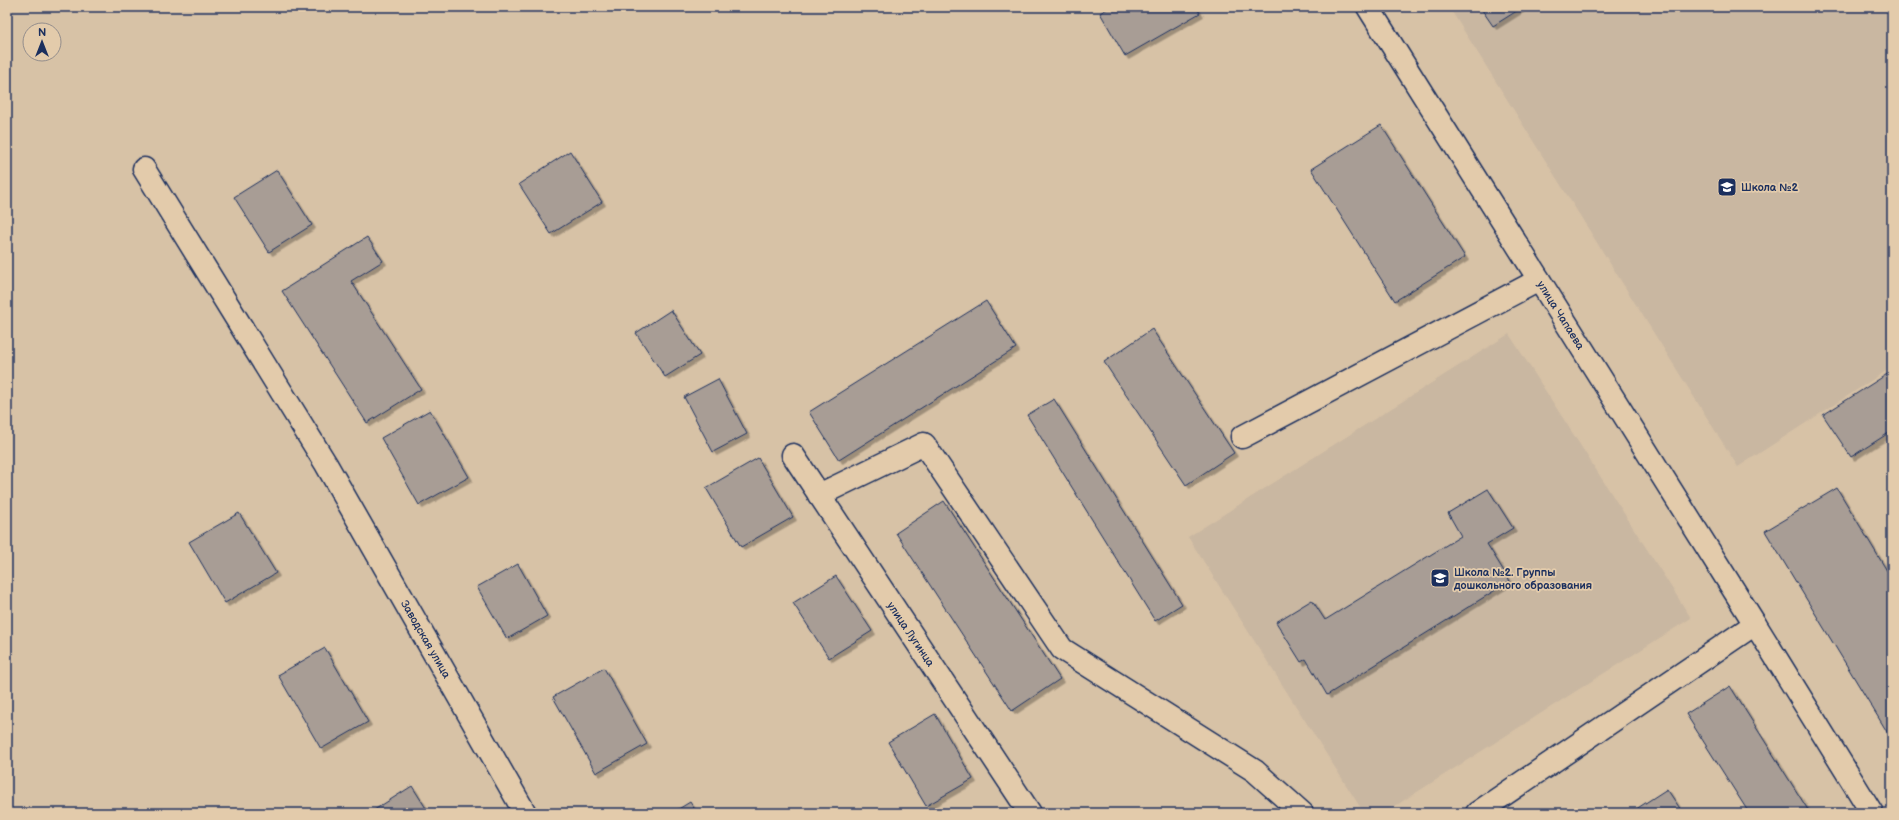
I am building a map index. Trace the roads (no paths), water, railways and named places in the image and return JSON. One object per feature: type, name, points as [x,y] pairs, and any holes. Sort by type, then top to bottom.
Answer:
[{"type":"street","name":"улица Чапаева","points":[[1368,7],[1872,813]]},
{"type":"street","name":"Заводская улица","points":[[144,169],[326,464],[526,813]]},
{"type":"street","points":[[1242,437],[1539,280]]},
{"type":"street","points":[[819,495],[924,444],[1062,649],[1255,771],[1302,813]]},
{"type":"street","name":"улица Лугинца","points":[[793,455],[1030,813]]},
{"type":"street","points":[[1477,813],[1755,624]]},
{"type":"place","name":"Школа №2","points":[[1727,187]]},
{"type":"place","name":"Школа №2. Группы дошкольного образования","points":[[1440,578]]}]
